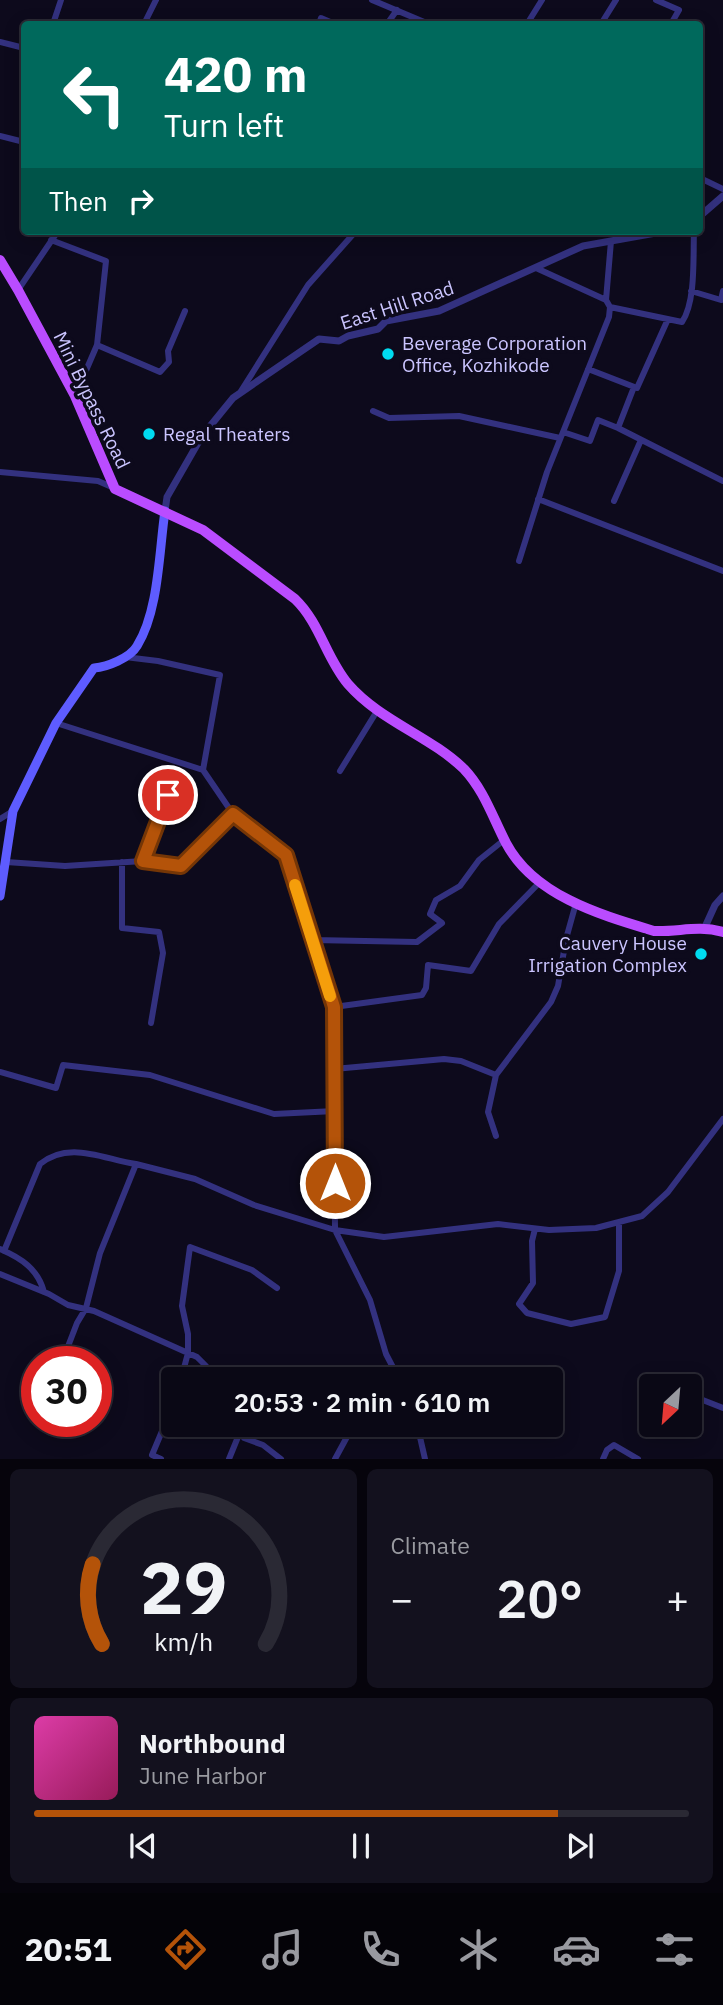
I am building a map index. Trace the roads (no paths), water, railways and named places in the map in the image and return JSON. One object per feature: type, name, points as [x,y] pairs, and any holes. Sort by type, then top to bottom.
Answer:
[{"type":"main road","name":"Mini Bypass Road","points":[[1,267],[18,290],[75,396],[116,489],[203,530],[295,599],[312,617],[348,684],[377,711],[427,742],[462,768],[474,781],[504,839],[527,870],[552,891],[576,903],[654,930],[705,927],[723,932]]},
{"type":"main road","points":[[0,896],[13,811],[56,723],[94,667],[105,667],[136,648],[153,600],[165,511]]},
{"type":"street","points":[[53,21],[61,0]]},
{"type":"street","points":[[146,21],[156,0]]},
{"type":"street","points":[[372,0],[422,21]]},
{"type":"street","points":[[529,21],[542,0]]},
{"type":"street","points":[[603,21],[616,0]]},
{"type":"street","points":[[656,0],[679,10]]},
{"type":"street","points":[[673,21],[681,0]]},
{"type":"street","points":[[389,21],[397,10]]},
{"type":"street","points":[[0,42],[21,47]]},
{"type":"street","points":[[0,136],[21,141]]},
{"type":"street","points":[[703,179],[723,189]]},
{"type":"street","points":[[703,213],[723,196]]},
{"type":"street","points":[[18,290],[55,235]]},
{"type":"street","points":[[240,393],[308,285],[352,235]]},
{"type":"street","name":"East Hill Road","points":[[165,511],[167,497],[202,436],[233,398],[319,339],[339,341],[348,336],[378,329],[386,321],[439,311],[583,246],[645,235]]},
{"type":"street","points":[[610,307],[682,322],[686,317],[691,291],[694,235]]},
{"type":"street","points":[[51,240],[106,261],[97,345],[75,396]]},
{"type":"street","points":[[519,561],[561,435],[609,317],[610,307],[606,300],[611,241]]},
{"type":"street","points":[[536,268],[606,300]]},
{"type":"street","points":[[691,291],[721,300],[723,291]]},
{"type":"street","points":[[97,345],[160,372],[169,362],[168,351],[184,311]]},
{"type":"street","points":[[588,369],[637,388],[668,319]]},
{"type":"street","points":[[618,428],[634,387]]},
{"type":"street","points":[[373,411],[389,418],[459,416],[590,441],[598,420],[723,481]]},
{"type":"street","points":[[614,501],[641,440]]},
{"type":"street","points":[[0,472],[98,481],[116,489]]},
{"type":"street","points":[[538,499],[723,571]]},
{"type":"street","points":[[124,656],[220,675],[203,770]]},
{"type":"street","points":[[340,771],[377,711]]},
{"type":"street","points":[[56,723],[203,770],[233,814],[286,855],[334,1007],[335,1230],[370,1300],[386,1354],[393,1367]]},
{"type":"street","points":[[143,861],[175,775]]},
{"type":"street","points":[[0,819],[13,811]]},
{"type":"street","points":[[6,862],[65,866],[143,861],[181,866],[233,814]]},
{"type":"street","points":[[313,940],[417,942],[442,923],[430,914],[436,900],[460,886],[479,860],[504,839]]},
{"type":"street","points":[[122,862],[122,928],[159,932],[163,953],[151,1023]]},
{"type":"street","points":[[334,1007],[422,995],[426,988],[428,965],[471,971],[499,924],[541,881]]},
{"type":"street","points":[[705,927],[715,905],[723,896]]},
{"type":"street","points":[[496,1136],[488,1112],[496,1075],[551,1002],[558,986],[566,939],[576,903]]},
{"type":"street","points":[[334,1069],[444,1059],[461,1061],[496,1075]]},
{"type":"street","points":[[0,1072],[56,1088],[63,1065],[150,1075],[274,1114],[335,1111]]},
{"type":"street","points":[[44,1292],[41,1279],[34,1270],[2,1250],[40,1164],[50,1155],[80,1150],[195,1179],[254,1205],[335,1230],[384,1237],[498,1224],[548,1230],[596,1228],[642,1216],[668,1192],[723,1118]]},
{"type":"street","points":[[68,1346],[86,1308],[100,1253],[135,1164]]},
{"type":"street","points":[[535,1228],[532,1241],[533,1283],[519,1304],[527,1313],[571,1324],[605,1317],[619,1271],[619,1222]]},
{"type":"street","points":[[184,1367],[188,1353],[188,1334],[182,1306],[190,1247],[252,1270],[277,1288]]},
{"type":"street","points":[[0,1274],[68,1305],[86,1308],[197,1357],[206,1367]]},
{"type":"street","points":[[702,1400],[723,1408]]},
{"type":"street","points":[[161,1434],[152,1455],[161,1459]]},
{"type":"street","points":[[229,1459],[238,1437]]},
{"type":"street","points":[[243,1437],[263,1446],[281,1459]]},
{"type":"street","points":[[335,1459],[347,1437]]},
{"type":"street","points":[[420,1437],[425,1459]]},
{"type":"street","points":[[603,1459],[607,1450],[614,1445],[638,1459]]},
{"type":"place","name":"Beverage Corporation Office, Kozhikode","points":[[388,354]]},
{"type":"place","name":"Regal Theaters","points":[[149,434]]},
{"type":"place","name":"Cauvery House Irrigation Complex","points":[[701,954]]}]
